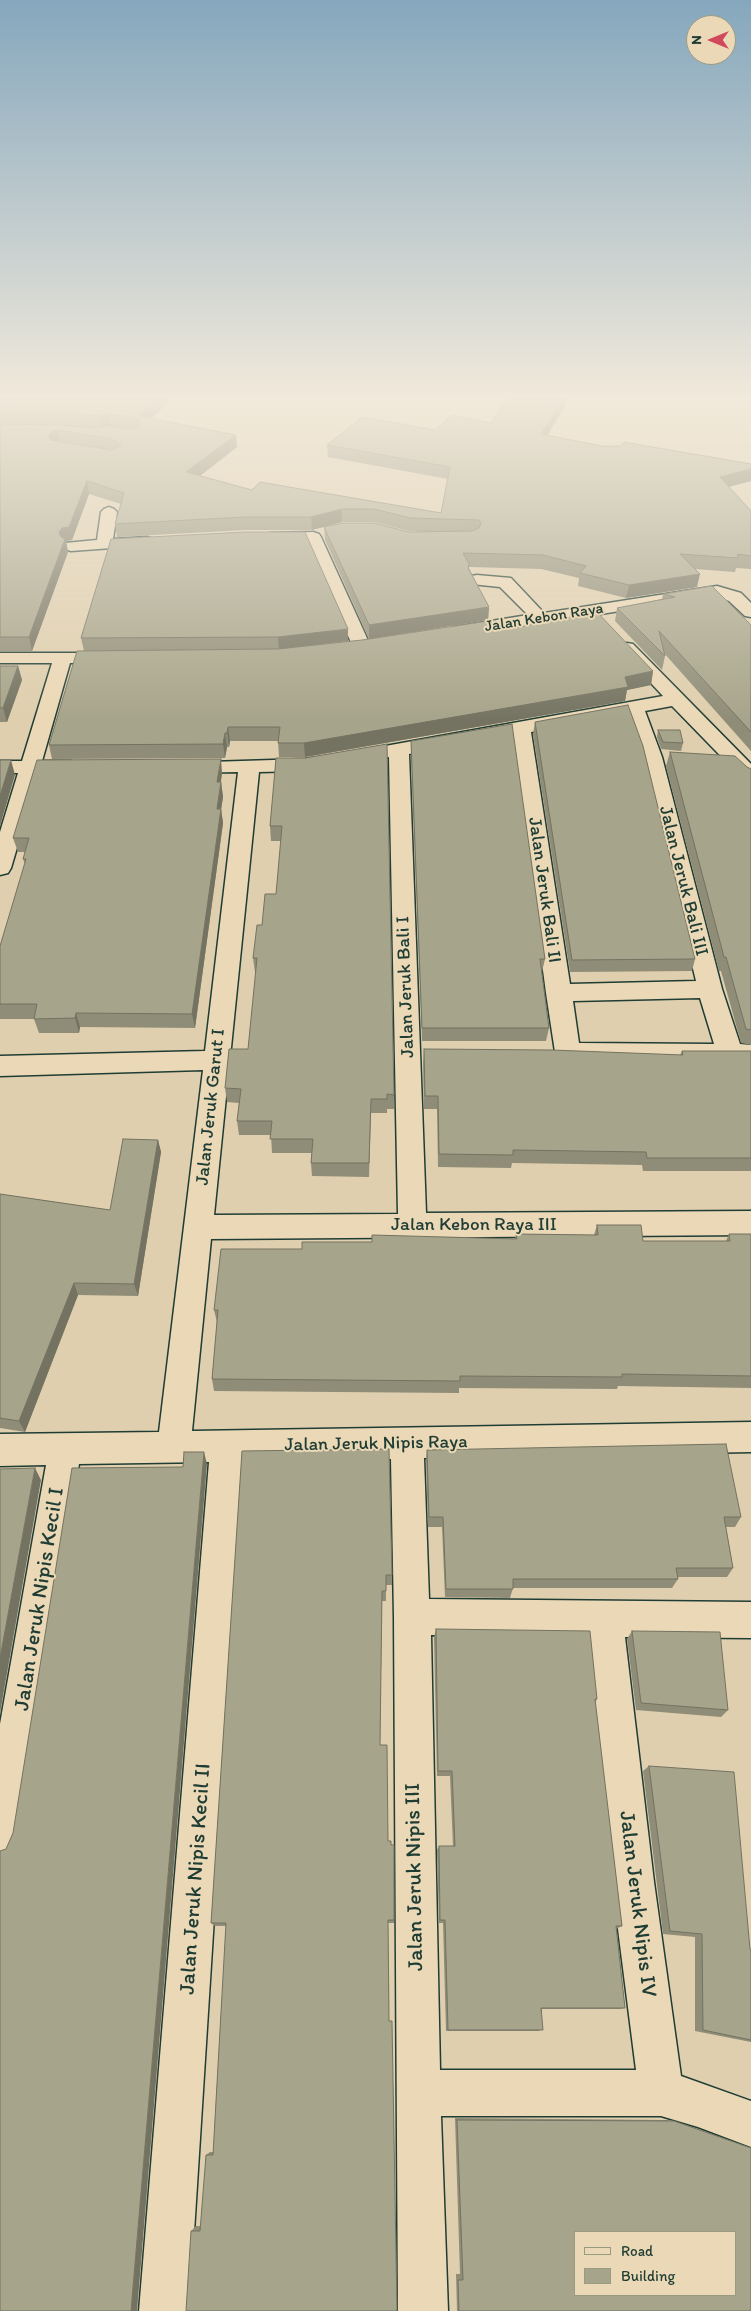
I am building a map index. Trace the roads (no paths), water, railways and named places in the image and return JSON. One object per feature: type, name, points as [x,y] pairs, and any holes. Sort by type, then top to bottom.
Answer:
[{"type":"street","points":[[104,544],[109,512]]},
{"type":"street","points":[[253,537],[320,535],[362,647]]},
{"type":"street","points":[[71,546],[162,541]]},
{"type":"street","points":[[477,580],[505,582],[540,618]]},
{"type":"street","name":"Jalan Kebon Raya","points":[[446,634],[717,591],[735,597],[751,612]]},
{"type":"street","points":[[592,610],[744,769]]},
{"type":"street","points":[[343,649],[380,644]]},
{"type":"street","points":[[0,658],[130,658]]},
{"type":"street","points":[[0,868],[63,658]]},
{"type":"street","points":[[161,767],[305,765],[634,708],[676,699]]},
{"type":"street","name":"Jalan Jeruk Bali III","points":[[634,708],[661,758],[710,989],[741,1054]]},
{"type":"street","name":"Jalan Jeruk Bali II","points":[[521,727],[568,1052]]},
{"type":"street","name":"Jalan Jeruk Bali I","points":[[399,749],[412,1226]]},
{"type":"street","points":[[709,761],[744,769]]},
{"type":"street","points":[[0,767],[93,767]]},
{"type":"street","name":"Jalan Jeruk Garut I","points":[[174,1447],[249,767]]},
{"type":"street","points":[[558,993],[710,989]]},
{"type":"street","points":[[407,1052],[436,1052]]},
{"type":"street","points":[[540,1052],[741,1054]]},
{"type":"street","points":[[0,1066],[217,1060]]},
{"type":"street","name":"Jalan Kebon Raya III","points":[[198,1227],[751,1223]]},
{"type":"street","name":"Jalan Jeruk Nipis Raya","points":[[0,1450],[751,1437]]},
{"type":"street","name":"Jalan Jeruk Nipis III","points":[[407,1443],[412,1618],[418,2093],[423,2311]]},
{"type":"street","name":"Jalan Jeruk Nipis Kecil II","points":[[164,2311],[227,1446]]},
{"type":"street","name":"Jalan Jeruk Nipis Kecil I","points":[[0,1838],[65,1449]]},
{"type":"street","points":[[412,1618],[751,1620]]},
{"type":"street","name":"Jalan Jeruk Nipis IV","points":[[605,1620],[633,1882],[661,2093]]},
{"type":"street","points":[[418,2093],[661,2093],[698,2104],[751,2124]]}]
